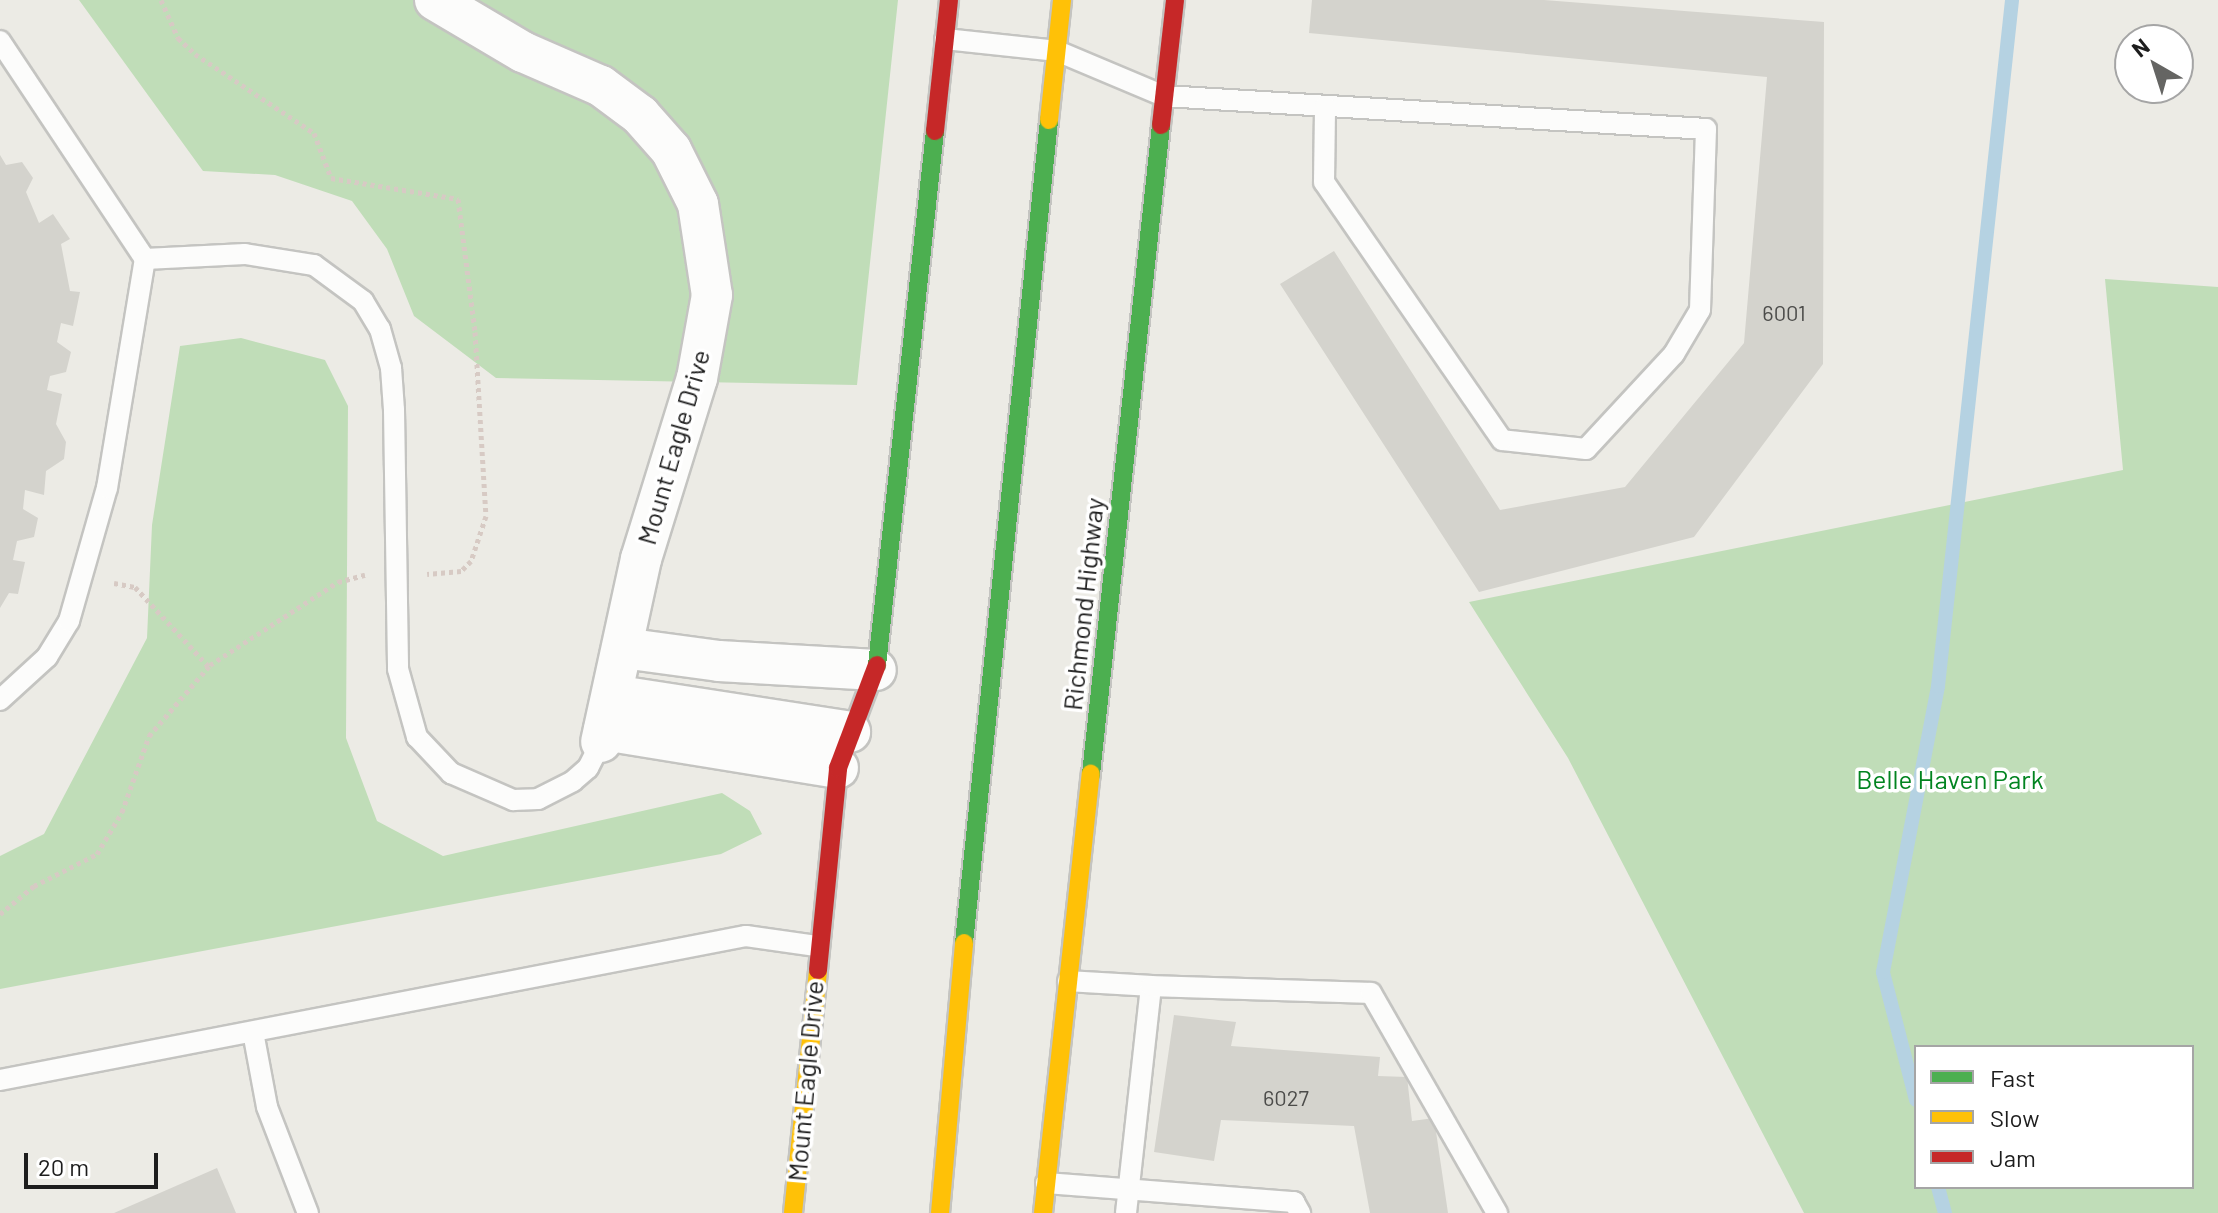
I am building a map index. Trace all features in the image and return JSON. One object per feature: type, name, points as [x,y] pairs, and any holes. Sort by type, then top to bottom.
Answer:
[{"type":"main road","name":"Mount Eagle Drive","points":[[793,1213],[816,946],[844,750],[876,670],[949,0]]},
{"type":"main road","points":[[940,1213],[978,784],[1062,0]]},
{"type":"main road","name":"Richmond Highway","points":[[1043,1213],[1175,0]]},
{"type":"street","name":"Mount Eagle Drive","points":[[435,0],[523,52],[601,86],[640,115],[671,150],[698,204],[712,295],[697,378],[641,559],[605,722]]},
{"type":"street","points":[[623,648],[719,661],[876,670]]},
{"type":"street","points":[[605,722],[844,750]]},
{"type":"lane","points":[[945,39],[1057,51],[1164,96],[1706,129],[1700,310],[1674,354],[1586,449],[1502,440],[1324,182],[1325,106]]},
{"type":"lane","points":[[0,41],[145,259],[107,488],[69,621],[47,657],[0,700]]},
{"type":"lane","points":[[145,259],[245,254],[314,265],[363,301],[380,329],[391,368],[394,410],[398,669],[405,708],[430,754],[475,787],[513,800],[538,799],[588,768],[605,722]]},
{"type":"lane","points":[[0,1080],[746,936],[816,946]]},
{"type":"lane","points":[[1068,981],[1371,993],[1497,1213]]},
{"type":"lane","points":[[1126,1213],[1151,986]]},
{"type":"lane","points":[[253,1032],[267,1107],[308,1213]]},
{"type":"lane","points":[[1046,1183],[1294,1202],[1300,1213]]},
{"type":"path","points":[[0,914],[34,886],[97,854],[122,812],[149,736],[210,666],[135,587],[82,577]]},
{"type":"green space","points":[[79,0],[898,0],[857,385],[496,378],[414,316],[387,249],[352,201],[275,175],[203,171]]},
{"type":"green space","name":"Belle Haven Park","points":[[2105,279],[2218,287],[2218,1213],[1804,1213],[1568,758],[1469,602],[2123,470]]},
{"type":"green space","points":[[241,338],[325,360],[348,406],[346,738],[377,821],[443,856],[722,793],[750,811],[762,834],[721,854],[0,989],[0,856],[44,834],[147,638],[152,525],[180,346]]},
{"type":"building","points":[[1312,0],[1544,0],[1824,22],[1823,364],[1694,537],[1479,592],[1280,284],[1334,251],[1500,510],[1625,487],[1744,343],[1767,77],[1309,33]]},
{"type":"building","points":[[0,155],[6,165],[22,162],[33,178],[26,192],[39,223],[53,214],[70,239],[61,244],[70,291],[80,292],[73,326],[61,323],[57,342],[71,352],[66,372],[50,376],[47,390],[62,394],[56,424],[66,442],[64,459],[46,471],[44,495],[25,490],[23,509],[38,518],[34,537],[17,541],[13,560],[25,562],[18,594],[9,593],[0,608]]},
{"type":"building","points":[[1174,1015],[1236,1022],[1231,1046],[1380,1057],[1378,1076],[1407,1077],[1412,1121],[1434,1118],[1448,1213],[1370,1213],[1354,1126],[1221,1120],[1214,1161],[1154,1152]]},
{"type":"building","points":[[217,1168],[236,1213],[114,1213]]},
{"type":"waterway","points":[[1914,1092],[1883,972],[1938,686],[2012,0]]},
{"type":"waterway","points":[[1939,1189],[1945,1213]]},
{"type":"traffic: fast","points":[[964,943],[1049,120]]},
{"type":"traffic: fast","points":[[1091,774],[1161,125]]},
{"type":"traffic: fast","points":[[877,665],[935,131]]},
{"type":"traffic: slow","points":[[1049,120],[1062,0]]},
{"type":"traffic: slow","points":[[1043,1213],[1091,774]]},
{"type":"traffic: slow","points":[[940,1213],[964,943]]},
{"type":"traffic: slow","points":[[793,1213],[818,970]]},
{"type":"traffic: jam","points":[[935,131],[949,0]]},
{"type":"traffic: jam","points":[[1161,125],[1175,0]]},
{"type":"traffic: jam","points":[[818,970],[838,768],[877,665]]}]
